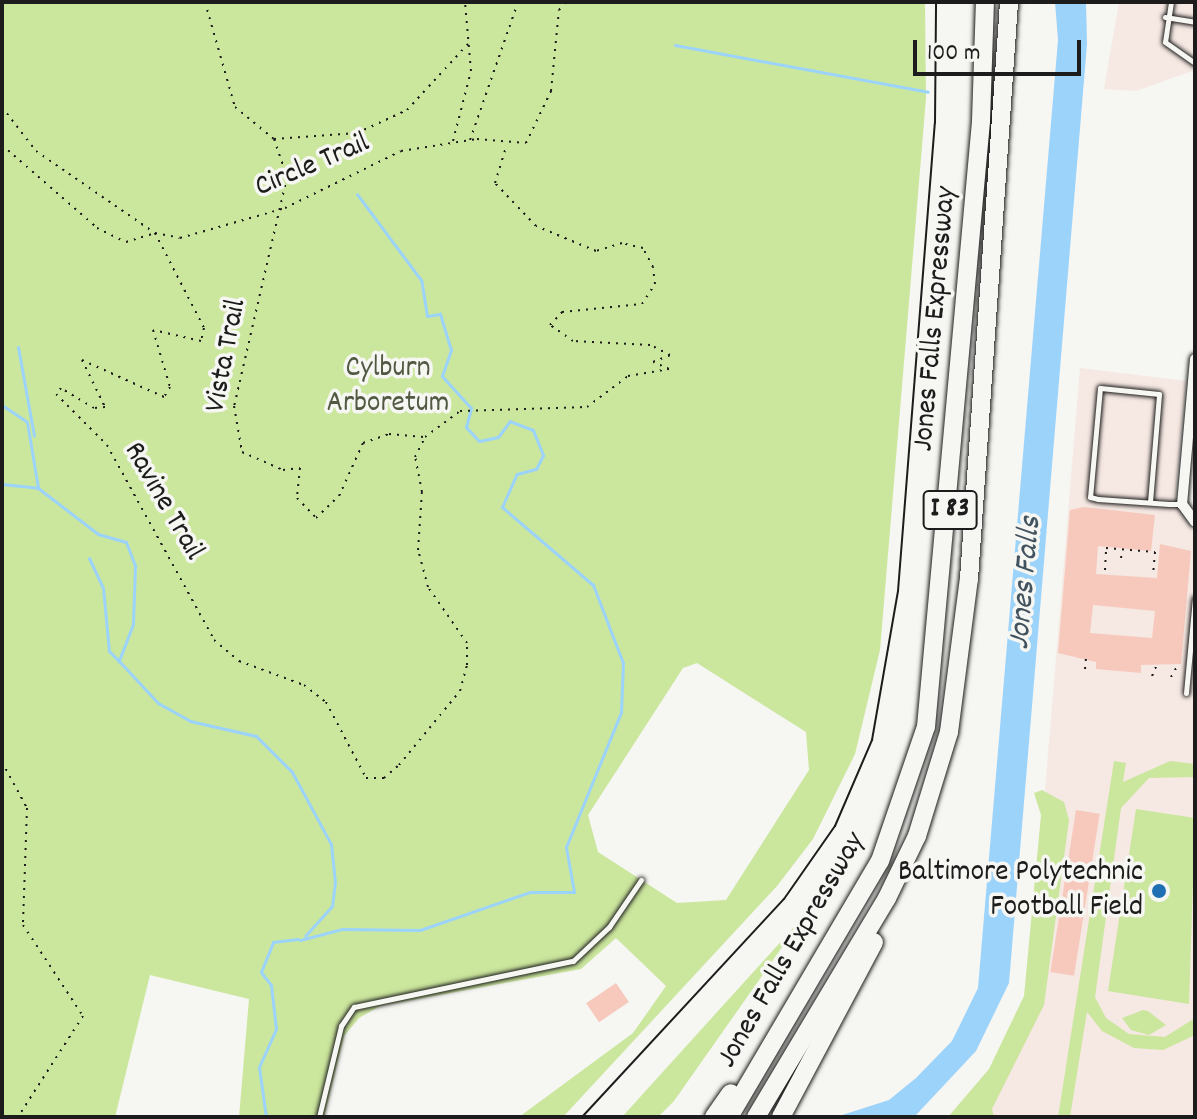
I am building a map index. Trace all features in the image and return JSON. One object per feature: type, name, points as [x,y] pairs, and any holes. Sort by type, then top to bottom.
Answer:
[{"type":"highway","name":"Jones Falls Expressway","points":[[722,1116],[806,990],[896,826],[929,713],[979,153],[985,2]]},
{"type":"highway","name":"Jones Falls Expressway","points":[[759,1113],[917,836],[946,744],[963,645],[1009,2]]},
{"type":"highway","points":[[784,1111],[861,969],[917,836]]},
{"type":"street","points":[[1195,359],[1191,449],[1182,504],[1195,522]]},
{"type":"lane","points":[[1171,2],[1165,17],[1168,48],[1195,63]]},
{"type":"lane","points":[[1165,17],[1195,22]]},
{"type":"lane","points":[[1150,502],[1159,394],[1100,388],[1090,497],[1150,502],[1182,504]]},
{"type":"lane","points":[[1186,693],[1195,598]]},
{"type":"lane","points":[[319,1117],[341,1026],[354,1007],[573,961],[609,927],[641,880]]},
{"type":"path","points":[[205,2],[235,107],[274,139],[357,133],[407,110],[431,92],[468,44]]},
{"type":"path","points":[[453,142],[468,100],[465,2]]},
{"type":"path","points":[[470,140],[518,2]]},
{"type":"path","points":[[425,437],[460,411],[587,407],[628,376],[669,369],[653,362],[670,355],[650,345],[573,341],[550,325],[562,312],[642,304],[655,284],[653,267],[643,248],[622,243],[596,251],[561,243],[536,226],[495,183],[506,146],[526,143],[539,124],[566,2]]},
{"type":"path","points":[[2,107],[36,151],[155,233]]},
{"type":"path","name":"Vista Trail","points":[[274,139],[287,177],[285,208],[234,406],[242,452],[283,470],[300,468],[297,498],[316,518],[339,496],[363,443],[389,434],[425,437]]},
{"type":"path","name":"Circle Trail","points":[[2,145],[97,228],[126,242],[155,233],[180,238],[285,208],[401,151],[470,140],[506,146]]},
{"type":"path","name":"Ravine Trail","points":[[155,233],[198,309],[201,341],[153,330],[170,387],[164,397],[82,360],[105,407],[94,408],[61,388],[56,394],[107,445],[214,640],[239,661],[304,685],[344,731],[366,778],[384,778],[460,691],[467,643],[428,587],[418,550],[422,492],[415,457],[425,437]]},
{"type":"path","points":[[1105,570],[1106,548],[1122,549],[1155,552],[1153,574]]},
{"type":"path","points":[[1121,558],[1122,549]]},
{"type":"path","points":[[1085,669],[1086,658]]},
{"type":"path","points":[[1152,676],[1157,664]]},
{"type":"path","points":[[1171,677],[1178,665]]},
{"type":"path","points":[[2,762],[27,808],[23,925],[83,1016],[18,1117]]},
{"type":"path","points":[[2,772],[9,770]]},
{"type":"shaded area","points":[[1119,2],[1195,2],[1195,70],[1136,91],[1104,89]]},
{"type":"shaded area","points":[[1080,368],[1186,381],[1175,499],[1195,535],[1195,1117],[967,1117],[1028,996]]},
{"type":"green space","name":"Cylburn Arboretum","points":[[2,2],[925,2],[926,98],[880,650],[855,754],[813,839],[777,886],[563,1117],[519,1117],[633,1033],[666,986],[616,938],[581,969],[380,1006],[359,1018],[344,1036],[324,1117],[239,1117],[249,999],[150,975],[115,1117],[2,1117]],"holes":[[[697,663],[806,732],[809,770],[726,900],[677,903],[598,852],[588,815],[683,668]]]},
{"type":"green space","points":[[1114,761],[1126,763],[1123,782],[1170,761],[1195,764],[1195,777],[1149,778],[1121,808],[1095,997],[1106,1018],[1129,1034],[1165,1037],[1195,1018],[1195,1035],[1163,1050],[1134,1048],[1102,1031],[1087,1012],[1070,1117],[1058,1117]]},
{"type":"green space","points":[[1042,790],[1064,802],[1069,820],[1044,1005],[992,1109],[994,1117],[948,1117],[989,1069],[1024,996],[1041,815],[1034,793]]},
{"type":"green space","name":"Baltimore Polytechnic Football Field","points":[[1136,809],[1195,818],[1189,1004],[1108,991]]},
{"type":"green space","points":[[804,916],[674,1101],[658,1117],[622,1117]]},
{"type":"green space","points":[[1143,1010],[1166,1025],[1149,1035],[1131,1030],[1122,1018]]},
{"type":"water","name":"Jones Falls","points":[[1055,2],[1086,2],[1087,44],[1009,983],[976,1051],[916,1115],[836,1117],[889,1100],[916,1078],[952,1041],[978,988],[1058,40]]},
{"type":"building","points":[[1084,507],[1155,515],[1151,551],[1098,546],[1096,574],[1157,578],[1160,544],[1191,551],[1181,664],[1141,665],[1141,673],[1096,669],[1096,662],[1058,653],[1070,510]],"holes":[[[1093,605],[1155,611],[1152,638],[1090,633]]]},
{"type":"building","points":[[1076,810],[1100,814],[1074,976],[1050,972]]},
{"type":"building","points":[[616,983],[629,1002],[599,1022],[586,1003]]},
{"type":"waterway","points":[[675,45],[928,92]]},
{"type":"waterway","points":[[300,940],[342,929],[420,930],[530,892],[574,892],[566,847],[621,712],[623,663],[593,585],[502,507],[517,474],[536,469],[543,455],[533,430],[510,421],[498,437],[479,441],[466,427],[471,408],[442,376],[451,350],[440,314],[427,316],[421,280],[357,194]]},
{"type":"waterway","points":[[18,347],[34,436]]},
{"type":"waterway","points":[[2,387],[2,398]]},
{"type":"waterway","points":[[2,405],[27,422],[38,488]]},
{"type":"waterway","points":[[2,484],[38,488],[98,534],[126,542],[135,566],[133,624],[119,661],[158,703],[190,721],[256,736],[292,772],[331,844],[335,882],[332,906],[305,936]]},
{"type":"waterway","points":[[89,558],[103,588],[109,651],[119,661]]},
{"type":"waterway","points":[[266,1117],[259,1067],[276,1029],[271,985],[261,972],[273,942],[298,939]]},
{"type":"tram line","points":[[582,1117],[784,899],[835,826],[872,740],[898,591],[935,123],[936,2]]},
{"type":"place","name":"Baltimore Polytechnic Football Field","points":[[1159,891]]}]
